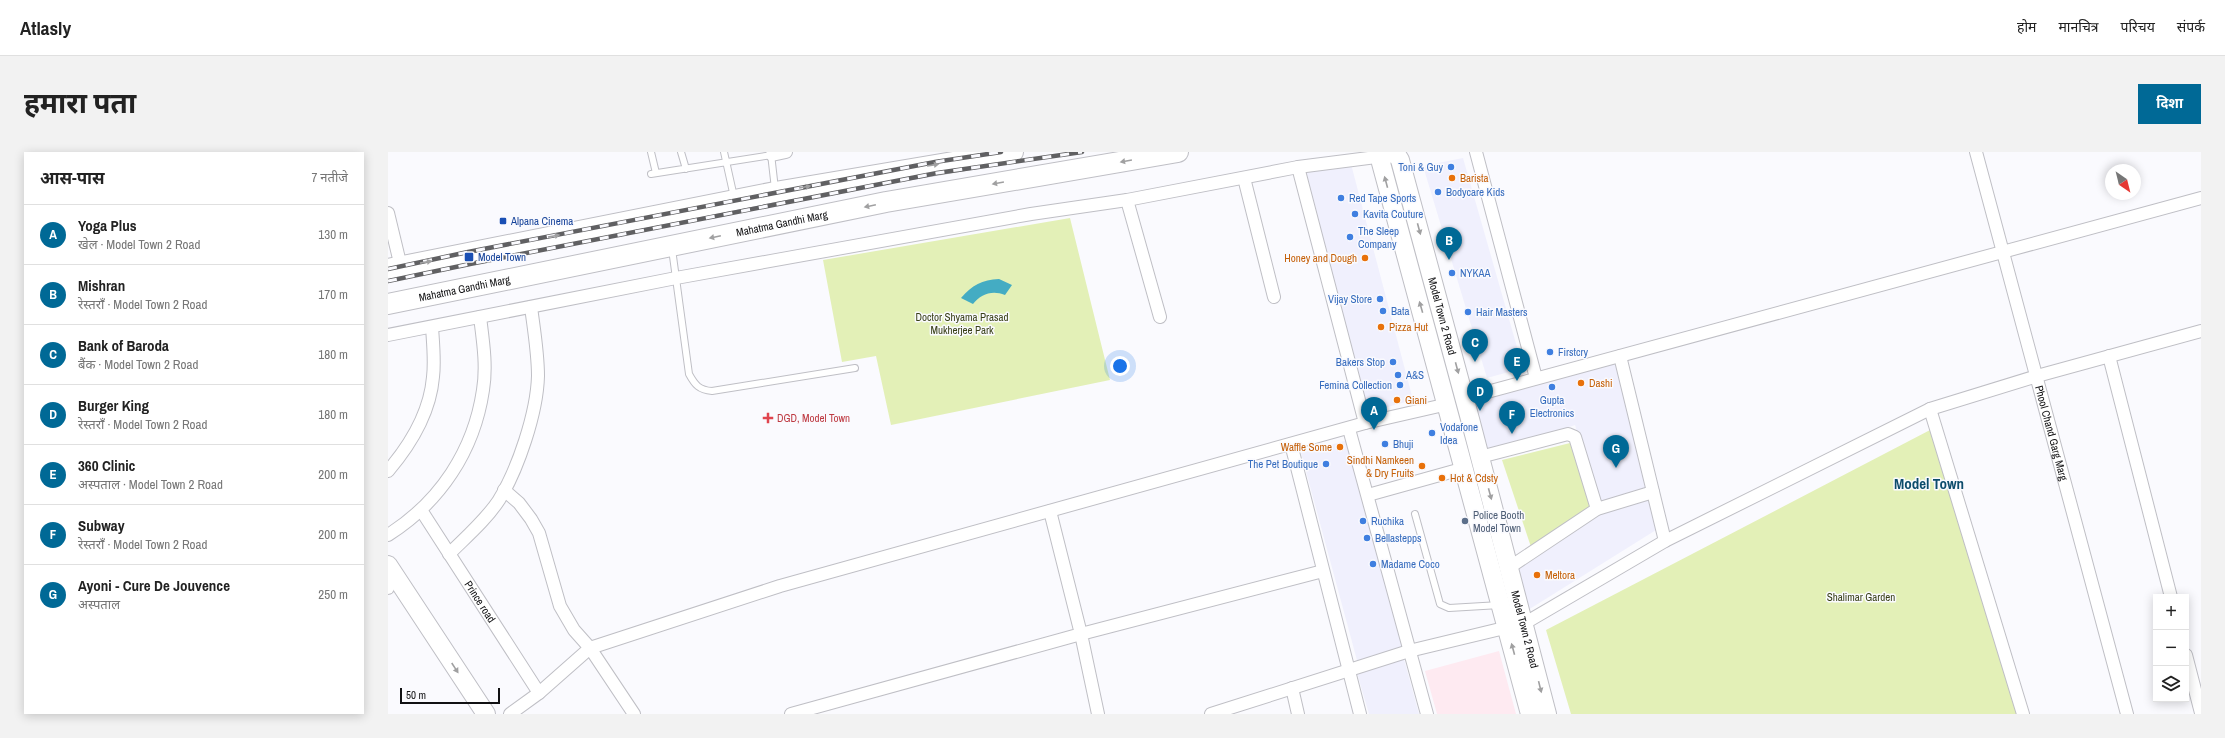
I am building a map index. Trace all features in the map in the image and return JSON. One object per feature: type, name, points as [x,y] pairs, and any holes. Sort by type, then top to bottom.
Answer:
[{"type":"main road","points":[[395,268],[775,192],[1013,152]]},
{"type":"main road","name":"Mahatma Gandhi Marg","points":[[388,304],[886,202],[1178,152]]},
{"type":"street","points":[[771,153],[786,152]]},
{"type":"street","points":[[1476,152],[1536,378]]},
{"type":"street","name":"Phool Chand Garg Marg","points":[[1976,152],[2127,714]]},
{"type":"street","points":[[388,335],[676,278],[1024,216],[1127,200],[1298,167],[1393,153]]},
{"type":"street","name":"Model Town 2 Road","points":[[1530,714],[1448,404],[1381,163],[1393,153],[1400,160],[1525,623],[1547,714]]},
{"type":"street","points":[[1298,167],[1364,423]]},
{"type":"street","points":[[1244,178],[1274,297]]},
{"type":"street","points":[[1465,398],[2201,198]]},
{"type":"street","points":[[1127,200],[1160,317]]},
{"type":"street","points":[[388,213],[395,268]]},
{"type":"street","points":[[449,554],[481,522],[498,501],[520,453],[535,404],[538,377],[537,346],[531,307]]},
{"type":"street","points":[[388,535],[421,510],[447,482],[464,453],[476,422],[483,389],[484,355],[480,317]]},
{"type":"street","points":[[388,470],[406,451],[425,410],[433,377],[432,327]]},
{"type":"street","points":[[1211,714],[1409,651],[1507,629],[1525,623],[1665,541],[1930,409],[2037,376],[2201,331]]},
{"type":"street","points":[[1620,356],[1665,541]]},
{"type":"street","points":[[2109,356],[2170,594]]},
{"type":"street","points":[[510,714],[539,693],[590,648],[780,586],[1050,510],[1349,429],[1364,423],[1448,404]]},
{"type":"street","points":[[1930,409],[2023,714]]},
{"type":"street","points":[[1349,429],[1426,714]]},
{"type":"street","points":[[1480,457],[1568,434],[1575,437],[1597,509]]},
{"type":"street","points":[[1291,444],[1360,714]]},
{"type":"street","points":[[1368,495],[1465,468]]},
{"type":"street","points":[[504,490],[519,503],[539,533],[560,606],[574,630],[590,648],[634,714]]},
{"type":"street","points":[[1510,567],[1597,509],[1653,492]]},
{"type":"street","name":"Prince road","points":[[421,510],[539,693]]},
{"type":"street","points":[[1050,510],[1081,634],[1098,714]]},
{"type":"street","points":[[388,565],[486,714]]},
{"type":"street","points":[[790,714],[1081,634],[1323,571]]},
{"type":"street","points":[[388,587],[470,714]]},
{"type":"street","points":[[2189,666],[2201,713]]},
{"type":"street","points":[[1292,688],[1298,714]]},
{"type":"lane","points":[[651,152],[653,174],[771,153],[775,192]]},
{"type":"lane","points":[[681,152],[686,169]]},
{"type":"lane","points":[[724,152],[734,200]]},
{"type":"lane","points":[[672,246],[689,374],[694,384],[702,390],[712,391],[855,368]]},
{"type":"lane","points":[[1415,514],[1440,604],[1449,608],[1501,605]]},
{"type":"shaded area","points":[[1463,158],[1523,368],[1487,378],[1423,166]]},
{"type":"shaded area","points":[[1351,164],[1413,400],[1366,413],[1303,171]]},
{"type":"shaded area","points":[[1619,362],[1656,530],[1528,610],[1515,566],[1600,509],[1575,425],[1484,455],[1473,403]]},
{"type":"shaded area","points":[[1348,440],[1405,651],[1358,664],[1301,453]]},
{"type":"shaded area","points":[[1499,651],[1516,714],[1437,714],[1425,671]]},
{"type":"shaded area","points":[[1404,659],[1419,714],[1369,714],[1357,673]]},
{"type":"green space","name":"Doctor Shyama Prasad Mukherjee Park","points":[[1070,218],[1110,380],[891,425],[876,356],[842,362],[823,260]]},
{"type":"green space","name":"Shalimar Garden","points":[[1932,429],[2021,714],[1571,714],[1546,630]]},
{"type":"green space","points":[[1570,443],[1591,509],[1531,547],[1502,460]]},
{"type":"water","points":[[999,279],[1012,285],[1005,295],[991,293],[983,295],[973,304],[961,298],[969,290],[982,282]]},
{"type":"railway","points":[[388,269],[468,252],[935,162],[1001,152]]},
{"type":"railway","points":[[388,281],[937,173],[1082,152]]},
{"type":"place","name":"Toni & Guy","points":[[1451,167]]},
{"type":"place","name":"Barista","points":[[1452,178]]},
{"type":"place","name":"Bodycare Kids","points":[[1438,192]]},
{"type":"place","name":"Red Tape Sports","points":[[1341,198]]},
{"type":"place","name":"Kavita Couture","points":[[1355,214]]},
{"type":"place","name":"Alpana Cinema","points":[[503,221]]},
{"type":"place","name":"The Sleep Company","points":[[1350,237]]},
{"type":"place","name":"Model Town","points":[[469,257]]},
{"type":"place","name":"Honey and Dough","points":[[1365,258]]},
{"type":"place","name":"Mishran","points":[[1449,260]]},
{"type":"place","name":"NYKAA","points":[[1452,273]]},
{"type":"place","name":"Vijay Store","points":[[1380,299]]},
{"type":"place","name":"Bata","points":[[1383,311]]},
{"type":"place","name":"Hair Masters","points":[[1468,312]]},
{"type":"place","name":"Pizza Hut","points":[[1381,327]]},
{"type":"place","name":"Firstcry","points":[[1550,352]]},
{"type":"place","name":"Bakers Stop","points":[[1393,362]]},
{"type":"place","name":"Bank of Baroda","points":[[1475,362]]},
{"type":"place","name":"A&S","points":[[1398,375]]},
{"type":"place","name":"360 Clinic","points":[[1517,381]]},
{"type":"place","name":"Dashi","points":[[1581,383]]},
{"type":"place","name":"Femina Collection","points":[[1400,385]]},
{"type":"place","name":"Gupta Electronics","points":[[1552,387]]},
{"type":"place","name":"Giani","points":[[1397,400]]},
{"type":"place","name":"Burger King","points":[[1480,411]]},
{"type":"place","name":"DGD, Model Town","points":[[768,418]]},
{"type":"place","name":"Yoga Plus","points":[[1374,430]]},
{"type":"place","name":"Vodafone Idea","points":[[1432,433]]},
{"type":"place","name":"Subway","points":[[1512,434]]},
{"type":"place","name":"Bhuji","points":[[1385,444]]},
{"type":"place","name":"Waffle Some","points":[[1340,447]]},
{"type":"place","name":"The Pet Boutique","points":[[1326,464]]},
{"type":"place","name":"Sindhi Namkeen & Dry Fruits","points":[[1422,466]]},
{"type":"place","name":"Ayoni - Cure De Jouvence","points":[[1616,468]]},
{"type":"place","name":"Hot & Cdsty","points":[[1442,478]]},
{"type":"place","name":"Ruchika","points":[[1363,521]]},
{"type":"place","name":"Police Booth Model Town","points":[[1465,521]]},
{"type":"place","name":"Bellastepps","points":[[1367,538]]},
{"type":"place","name":"Madame Coco","points":[[1373,564]]},
{"type":"place","name":"Meltora","points":[[1537,575]]},
{"type":"district","name":"Model Town","points":[[1929,483]]}]
